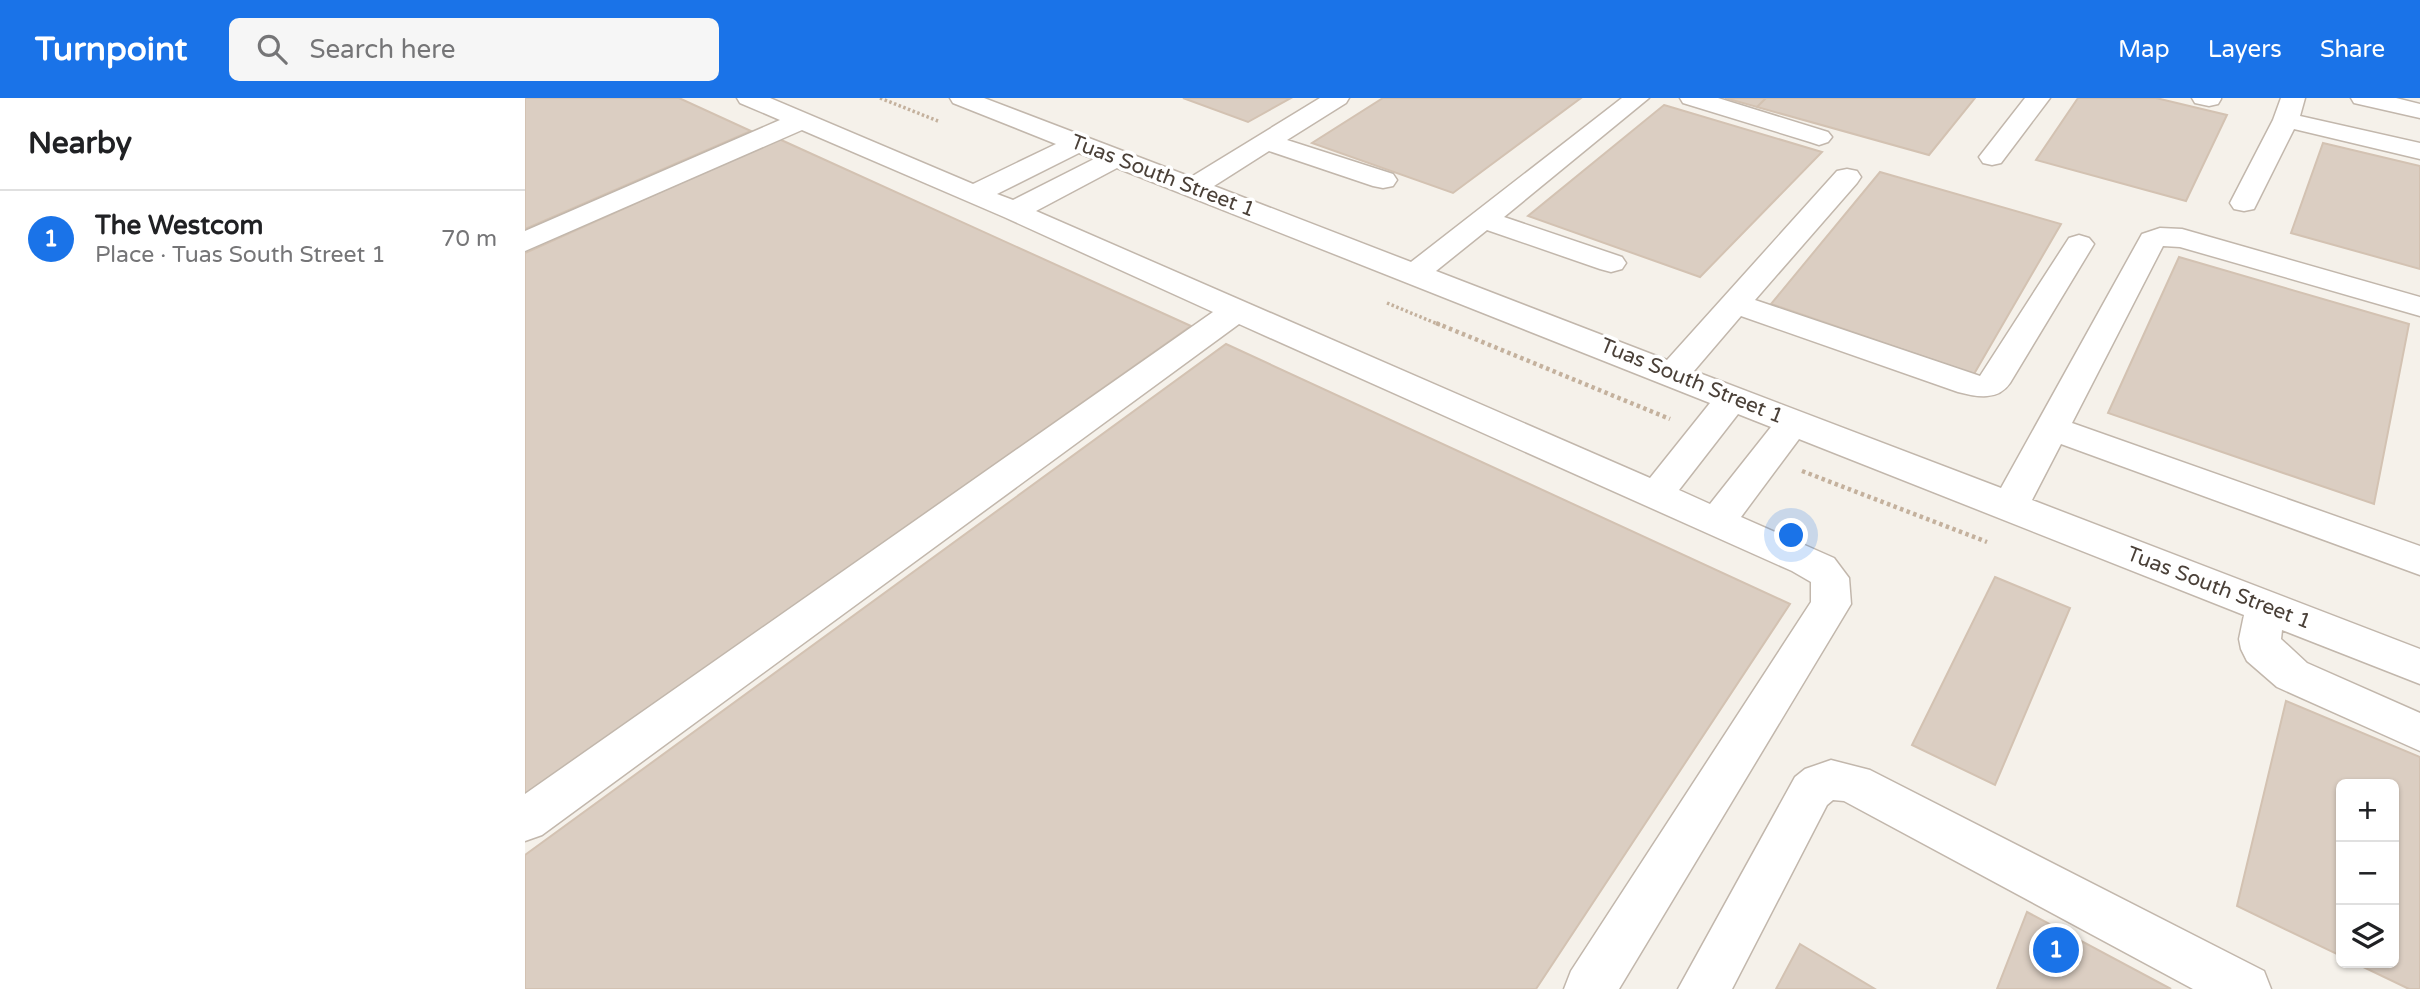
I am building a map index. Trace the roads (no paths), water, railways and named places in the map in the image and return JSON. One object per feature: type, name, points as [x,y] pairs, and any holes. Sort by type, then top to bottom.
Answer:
[{"type":"street","points":[[750,98],[1014,211],[1821,568],[1830,576],[1833,590],[1831,604],[1590,989]]},
{"type":"street","points":[[1194,187],[1337,98]]},
{"type":"street","points":[[1415,273],[1637,98]]},
{"type":"street","points":[[1692,98],[1819,137]]},
{"type":"street","points":[[1992,157],[2038,98]]},
{"type":"street","points":[[2363,98],[2420,111]]},
{"type":"street","name":"Tuas South Street 1","points":[[972,99],[1079,144],[2420,667]]},
{"type":"street","points":[[2243,203],[2290,109],[2420,151]]},
{"type":"street","points":[[525,242],[800,121]]},
{"type":"street","points":[[1267,142],[1383,180]]},
{"type":"street","points":[[974,194],[1079,144]]},
{"type":"street","points":[[1014,211],[1116,158]]},
{"type":"street","points":[[1673,374],[1847,177]]},
{"type":"street","points":[[1483,219],[1611,263]]},
{"type":"street","points":[[2010,506],[2152,240],[2160,237],[2182,239],[2420,307]]},
{"type":"street","points":[[1734,304],[1825,333],[1970,385],[1984,387],[1993,383],[2079,243]]},
{"type":"street","points":[[525,820],[1236,311]]},
{"type":"street","points":[[1656,495],[1733,397]]},
{"type":"street","points":[[1717,522],[1794,421]]},
{"type":"street","points":[[2052,428],[2420,561]]},
{"type":"street","points":[[2266,606],[2260,639],[2262,649],[2291,676],[2420,733]]},
{"type":"street","points":[[1705,989],[1811,791],[1820,782],[1833,778],[1853,784],[2245,989]]},
{"type":"place","name":"The Westcom","points":[[2056,950]]}]
